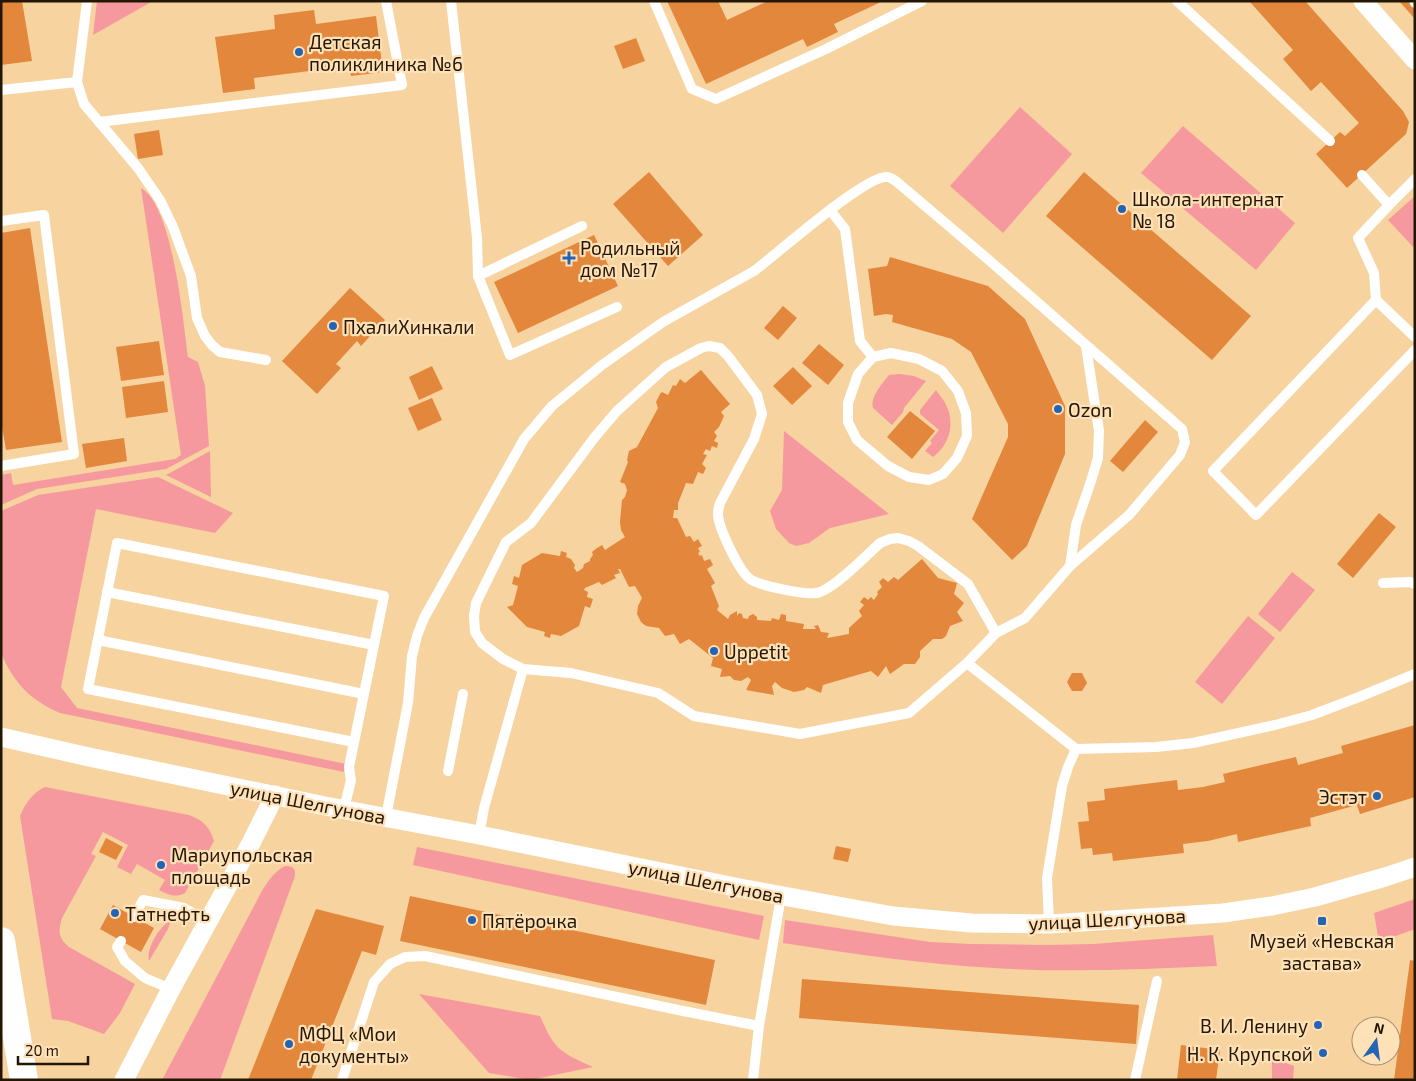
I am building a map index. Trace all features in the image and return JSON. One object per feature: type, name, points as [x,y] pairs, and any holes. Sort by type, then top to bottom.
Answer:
[{"type":"main road","points":[[1,941],[24,1080]]},
{"type":"street","points":[[1363,1],[1415,60]]},
{"type":"street","name":"улица Шелгунова","points":[[1,738],[344,810],[479,835],[781,896],[894,916],[972,924],[1049,924],[1223,913],[1315,897],[1415,867]]},
{"type":"street","points":[[124,1080],[275,795]]},
{"type":"lane","points":[[87,1],[77,82],[84,104],[138,168],[160,200],[173,227],[191,276],[197,318],[205,336],[220,352],[266,360]]},
{"type":"lane","points":[[99,122],[402,84],[386,1]]},
{"type":"lane","points":[[451,1],[477,238],[478,276],[510,355],[617,307]]},
{"type":"lane","points":[[654,1],[692,89],[716,98],[826,49],[922,1]]},
{"type":"lane","points":[[1177,1],[1330,141]]},
{"type":"lane","points":[[1,90],[77,82]]},
{"type":"lane","points":[[1362,175],[1389,204]]},
{"type":"lane","points":[[386,818],[408,703],[412,656],[416,636],[424,618],[524,439],[552,406],[602,365],[663,322],[754,271],[830,210],[873,180],[887,177],[897,182],[1182,430],[1185,442],[1180,455],[1129,515],[1070,566],[1025,618],[996,633],[967,663],[909,713],[800,734],[694,716],[658,693],[571,673],[523,669],[503,659],[482,643],[475,632],[474,616],[476,603],[506,542],[531,523],[594,438],[617,411],[666,367],[701,348],[709,346],[720,348],[728,356],[757,395],[762,414],[754,439],[720,503],[718,514],[720,526],[740,568],[750,578],[762,584],[805,593],[819,593],[831,586],[880,543],[898,538],[909,540],[968,584],[996,633]]},
{"type":"lane","points":[[1415,179],[1358,238],[1374,273],[1376,300],[1415,337]]},
{"type":"lane","points":[[830,210],[845,229],[860,340],[873,357]]},
{"type":"lane","points":[[1,221],[44,215],[74,454],[1,466]]},
{"type":"lane","points":[[478,276],[582,226]]},
{"type":"lane","points":[[1376,300],[1212,471],[1256,515],[1415,350]]},
{"type":"lane","points":[[1070,566],[1076,525],[1098,458],[1098,431],[1086,346]]},
{"type":"lane","points":[[891,353],[919,359],[942,371],[958,391],[966,413],[967,436],[957,458],[943,474],[929,480],[909,477],[888,466],[857,440],[848,422],[848,403],[858,374],[873,357],[891,353]]},
{"type":"lane","points":[[344,810],[350,780],[354,742],[384,596],[117,543],[88,689],[354,742]]},
{"type":"lane","points":[[1383,583],[1410,582],[1415,584]]},
{"type":"lane","points":[[107,592],[374,645]]},
{"type":"lane","points":[[98,640],[364,694]]},
{"type":"lane","points":[[967,663],[1076,748],[1156,747],[1193,743],[1275,725],[1321,712],[1415,674]]},
{"type":"lane","points":[[479,835],[484,808],[523,669]]},
{"type":"lane","points":[[448,771],[464,694]]},
{"type":"lane","points":[[1049,924],[1047,878],[1062,786],[1076,748]]},
{"type":"lane","points":[[753,1080],[781,896]]},
{"type":"lane","points":[[134,916],[143,900],[184,908],[209,922]]},
{"type":"lane","points":[[121,940],[117,947],[125,961],[145,978],[172,989]]},
{"type":"lane","points":[[342,1080],[374,982],[390,964],[404,958],[425,956],[760,1026]]},
{"type":"lane","points":[[1136,1080],[1156,981]]},
{"type":"shaded area","points":[[97,1],[153,1],[93,35]]},
{"type":"shaded area","points":[[1020,107],[1072,154],[1003,233],[950,186]]},
{"type":"shaded area","points":[[1183,126],[1295,223],[1256,270],[1141,173]]},
{"type":"shaded area","points":[[141,188],[152,199],[169,240],[175,266],[188,357],[198,362],[205,386],[209,446],[166,469],[37,489],[1,505],[1,475],[11,473],[13,485],[175,459],[181,455]]},
{"type":"shaded area","points":[[1415,196],[1415,249],[1388,220]]},
{"type":"shaded area","points":[[889,375],[914,376],[926,381],[892,425],[873,408],[873,399]]},
{"type":"shaded area","points":[[936,390],[947,407],[950,428],[947,441],[933,457],[925,451],[939,430],[920,414],[920,410]]},
{"type":"shaded area","points":[[784,431],[889,514],[830,528],[809,543],[796,546],[789,543],[776,529],[770,511],[782,490]]},
{"type":"shaded area","points":[[210,451],[211,497],[166,475]]},
{"type":"shaded area","points":[[158,477],[233,513],[215,533],[96,509],[61,687],[77,708],[346,764],[344,772],[60,713],[32,696],[17,682],[11,673],[1,653],[1,511],[38,495]]},
{"type":"shaded area","points":[[1292,572],[1315,590],[1280,632],[1258,614]]},
{"type":"shaded area","points":[[1248,616],[1275,638],[1222,704],[1195,682]]},
{"type":"shaded area","points":[[45,787],[189,815],[205,825],[214,841],[185,893],[175,896],[159,890],[165,880],[137,864],[131,874],[117,867],[128,845],[103,832],[91,854],[96,856],[62,918],[60,931],[61,937],[69,947],[135,984],[120,1013],[104,1034],[68,1021],[52,1019],[20,816],[30,799]]},
{"type":"shaded area","points":[[417,847],[764,916],[759,940],[413,865]]},
{"type":"shaded area","points":[[285,866],[294,869],[294,879],[220,1080],[162,1080],[263,889],[275,873]]},
{"type":"shaded area","points":[[1415,899],[1415,929],[1379,942],[1374,913]]},
{"type":"shaded area","points":[[171,920],[168,929],[149,961],[149,950],[154,938],[166,923]]},
{"type":"shaded area","points":[[785,920],[930,942],[971,944],[1093,944],[1213,935],[1217,966],[1050,970],[994,968],[914,961],[783,943]]},
{"type":"shaded area","points":[[419,994],[540,1016],[557,1047],[568,1055],[593,1067],[530,1080],[489,1073]]},
{"type":"shaded area","points":[[1272,1058],[1294,1066],[1293,1080],[1272,1080]]},
{"type":"building","points":[[1,1],[22,1],[32,61],[1,65]]},
{"type":"building","points":[[667,1],[718,1],[727,20],[768,1],[883,1],[834,24],[838,32],[807,47],[803,39],[706,84]]},
{"type":"building","points":[[1249,1],[1305,1],[1403,111],[1409,122],[1406,134],[1347,188],[1316,154],[1340,132],[1345,136],[1359,123],[1321,82],[1311,91],[1283,59],[1293,50]]},
{"type":"building","points":[[1399,1],[1415,1],[1415,19]]},
{"type":"building","name":"Детская поликлиника №6","points":[[314,10],[316,24],[376,16],[383,72],[351,76],[349,66],[254,78],[255,89],[223,93],[215,37],[275,29],[274,15]]},
{"type":"building","points":[[636,38],[645,61],[623,69],[614,46]]},
{"type":"building","points":[[159,130],[163,155],[138,159],[134,134]]},
{"type":"building","points":[[649,172],[703,235],[668,266],[613,204]]},
{"type":"building","points":[[1084,172],[1251,316],[1212,360],[1046,216]]},
{"type":"building","points":[[30,228],[62,442],[6,450],[1,421],[1,233]]},
{"type":"building","points":[[594,235],[618,286],[518,333],[494,282]]},
{"type":"building","points":[[890,257],[988,286],[1025,319],[1065,406],[1065,454],[1027,546],[1012,560],[972,519],[1008,437],[1008,424],[971,352],[952,339],[892,322],[893,315],[874,316],[868,269],[887,266]]},
{"type":"building","points":[[350,288],[385,320],[361,346],[357,341],[336,364],[341,368],[317,394],[282,361]]},
{"type":"building","points":[[783,306],[797,318],[778,340],[764,328]]},
{"type":"building","points":[[159,341],[164,375],[121,381],[116,347]]},
{"type":"building","points":[[819,344],[844,365],[828,385],[802,363]]},
{"type":"building","points":[[432,366],[443,389],[419,400],[409,377]]},
{"type":"building","points":[[793,367],[812,386],[792,405],[773,386]]},
{"type":"building","points":[[701,370],[730,404],[721,412],[724,416],[719,427],[714,432],[717,436],[714,441],[718,443],[717,448],[712,446],[710,451],[706,449],[703,454],[707,455],[702,464],[706,468],[703,474],[698,472],[693,484],[686,483],[678,503],[678,510],[674,510],[673,518],[677,518],[686,537],[690,536],[694,542],[698,539],[702,546],[698,548],[700,552],[698,553],[700,556],[702,555],[704,561],[710,559],[713,565],[707,569],[715,583],[711,586],[719,606],[717,610],[728,619],[730,615],[737,611],[737,616],[739,613],[742,614],[743,618],[748,619],[753,614],[757,617],[757,620],[771,621],[772,618],[779,620],[781,614],[786,615],[786,621],[804,624],[803,629],[816,629],[814,626],[818,625],[821,632],[829,633],[827,638],[849,634],[849,628],[862,616],[859,611],[864,605],[860,602],[864,597],[868,600],[871,597],[874,600],[878,594],[877,592],[882,587],[879,582],[883,578],[888,582],[894,577],[898,580],[922,559],[938,578],[957,583],[954,594],[964,603],[957,612],[963,621],[950,626],[946,636],[942,639],[933,639],[920,651],[920,657],[915,664],[904,664],[890,674],[886,666],[878,677],[871,671],[823,685],[821,693],[807,687],[804,690],[794,692],[782,688],[775,682],[772,686],[774,695],[746,690],[751,680],[748,677],[741,681],[734,680],[730,676],[720,677],[722,669],[711,666],[713,658],[689,639],[680,644],[674,634],[665,636],[659,628],[646,626],[641,622],[637,614],[642,598],[635,586],[629,587],[620,569],[618,569],[620,573],[614,575],[616,578],[602,585],[599,582],[585,588],[584,590],[588,592],[587,597],[593,599],[590,608],[585,606],[579,626],[561,636],[551,634],[550,638],[544,636],[545,632],[527,627],[507,607],[513,605],[518,586],[512,584],[514,576],[519,578],[522,565],[542,553],[560,556],[561,551],[567,553],[566,557],[571,559],[577,572],[583,568],[584,564],[590,561],[593,555],[592,552],[597,548],[602,545],[605,550],[625,537],[621,530],[620,522],[622,500],[627,490],[625,484],[620,482],[628,462],[629,451],[637,447],[658,408],[656,402],[660,394],[662,392],[668,395],[673,385],[676,386],[680,379],[685,383]]},
{"type":"building","points":[[164,381],[168,412],[126,418],[122,387]]},
{"type":"building","points":[[432,398],[442,420],[418,431],[408,408]]},
{"type":"building","points":[[910,411],[935,431],[912,459],[887,437]]},
{"type":"building","points":[[1145,420],[1158,432],[1123,472],[1110,461]]},
{"type":"building","points":[[124,438],[127,461],[86,468],[82,444]]},
{"type":"building","points":[[1379,513],[1396,527],[1353,578],[1337,564]]},
{"type":"building","points":[[1072,673],[1082,673],[1087,683],[1082,691],[1072,691],[1067,682]]},
{"type":"building","points":[[1415,725],[1415,797],[1360,814],[1357,805],[1310,818],[1311,826],[1238,842],[1237,834],[1208,841],[1183,844],[1184,853],[1113,861],[1112,853],[1093,855],[1092,848],[1081,849],[1078,822],[1089,821],[1087,802],[1105,800],[1104,789],[1177,780],[1178,790],[1203,787],[1225,782],[1223,774],[1296,757],[1298,765],[1343,753],[1341,746]]},
{"type":"building","points":[[106,838],[123,847],[116,860],[99,852]]},
{"type":"building","points":[[836,846],[851,849],[848,862],[833,859]]},
{"type":"building","points":[[410,896],[715,960],[706,1005],[400,941]]},
{"type":"building","points":[[113,905],[154,928],[141,952],[100,929]]},
{"type":"building","points":[[316,909],[384,926],[376,955],[362,951],[311,1080],[248,1080]]},
{"type":"building","points":[[1410,960],[1415,961],[1415,1080],[1394,1080],[1396,1066],[1401,1066],[1401,1028]]},
{"type":"building","points":[[802,979],[1139,1005],[1136,1044],[799,1018]]},
{"type":"building","points":[[1181,1045],[1220,1050],[1216,1080],[1177,1080]]},
{"type":"place","name":"Детская поликлиника №6","points":[[299,52]]},
{"type":"place","name":"Школа-интернат № 18","points":[[1122,209]]},
{"type":"place","name":"Родильный дом №17","points":[[569,258]]},
{"type":"place","name":"ПхалиХинкали","points":[[333,326]]},
{"type":"place","name":"Ozon","points":[[1058,409]]},
{"type":"place","name":"Uppetit","points":[[714,651]]},
{"type":"place","name":"Эстэт","points":[[1377,796]]},
{"type":"place","name":"Мариупольская площадь","points":[[161,865]]},
{"type":"place","name":"Татнефть","points":[[115,913]]},
{"type":"place","name":"Пятёрочка","points":[[472,920]]},
{"type":"place","name":"Музей «Невская застава»","points":[[1322,921]]},
{"type":"place","name":"В. И. Ленину","points":[[1318,1025]]},
{"type":"place","name":"МФЦ «Мои документы»","points":[[289,1044]]},
{"type":"place","name":"Н. К. Крупской","points":[[1323,1053]]}]
